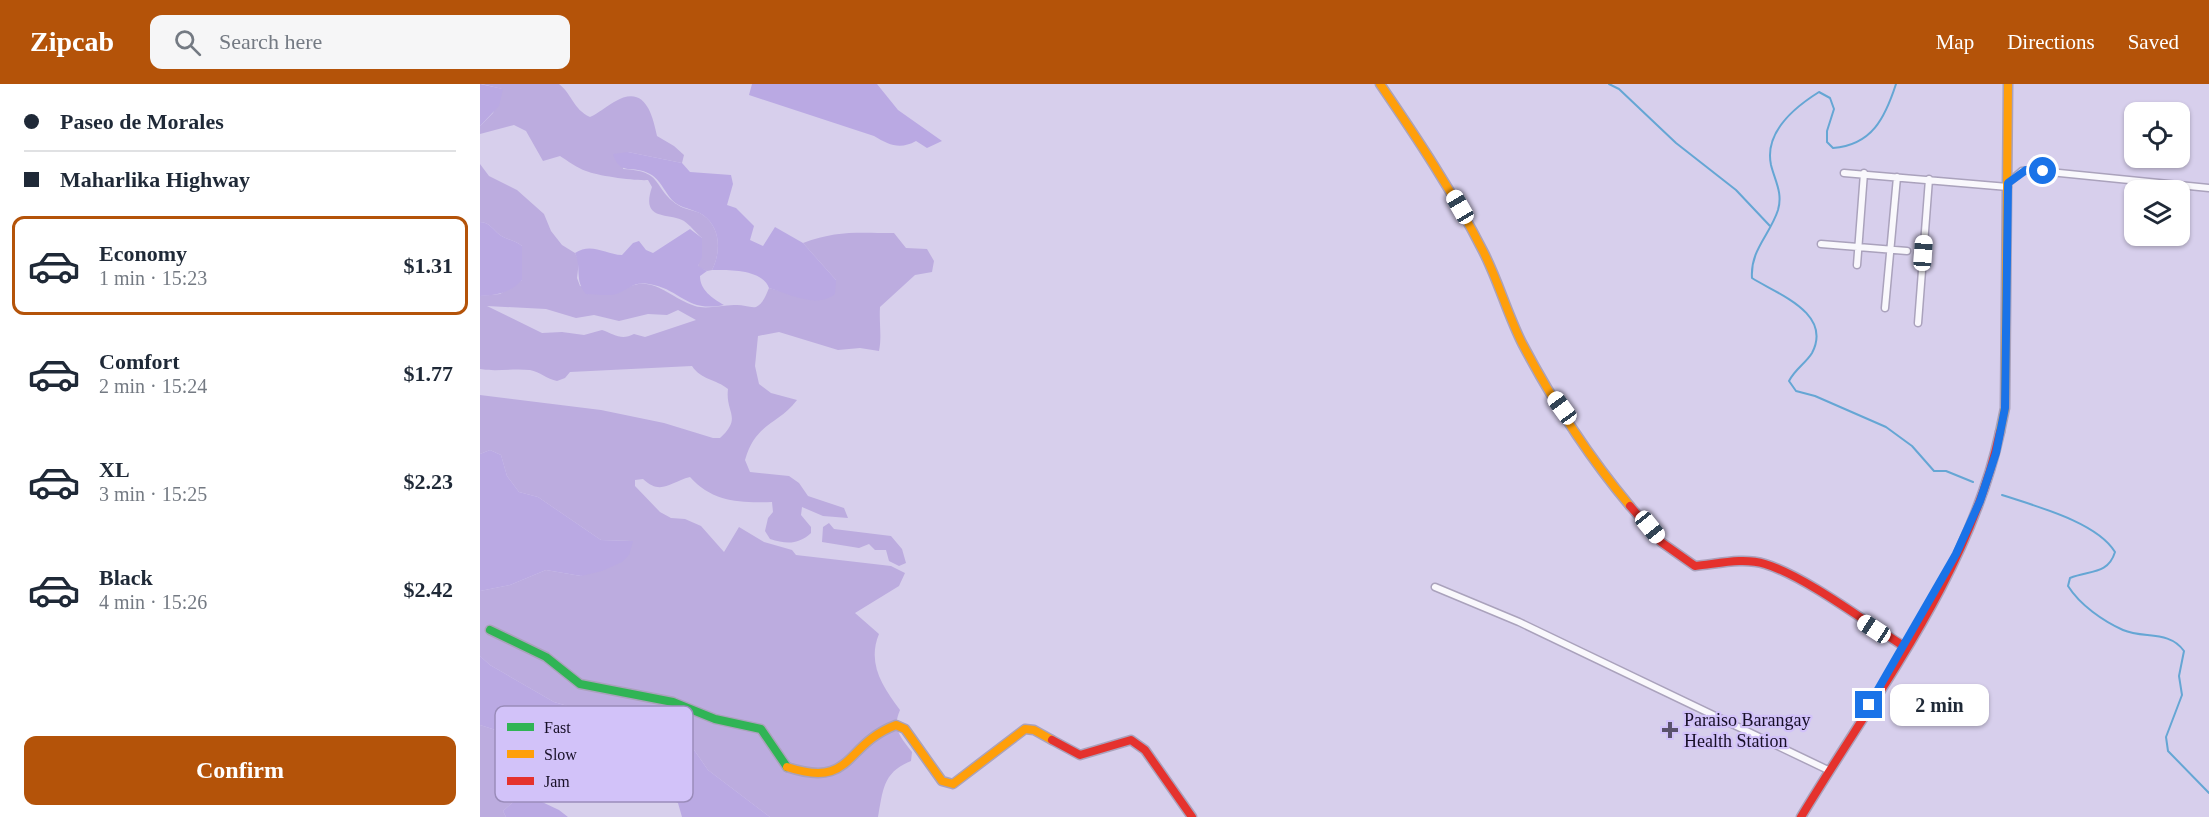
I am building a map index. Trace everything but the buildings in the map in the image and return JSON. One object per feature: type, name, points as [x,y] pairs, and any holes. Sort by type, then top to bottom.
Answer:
[{"type":"main road","points":[[1380,84],[1431,158],[1460,207],[1484,253],[1522,342],[1553,396],[1605,476],[1661,542],[1695,566],[1746,561],[1765,564],[1802,582],[1905,648]]},
{"type":"main road","points":[[1801,817],[1905,648],[1943,581],[1974,518],[1987,484],[2002,429],[2005,408],[2008,84]]},
{"type":"main road","points":[[490,630],[546,657],[580,684],[673,702],[683,706]]},
{"type":"main road","points":[[693,710],[715,719],[761,729],[768,736],[783,766],[821,775],[833,774],[876,733],[896,725],[905,729],[942,781],[953,784],[1025,729],[1034,730],[1070,752],[1080,755],[1131,740],[1145,750],[1192,817]]},
{"type":"street","points":[[1844,173],[2008,185],[2022,171],[2030,170],[2209,188]]},
{"type":"street","points":[[1857,265],[1864,173]]},
{"type":"street","points":[[1885,308],[1898,177]]},
{"type":"street","points":[[1918,323],[1929,179]]},
{"type":"street","points":[[1821,244],[1860,249],[1907,251]]},
{"type":"street","points":[[1435,587],[1519,622],[1828,770]]},
{"type":"shaded area","points":[[480,84],[503,89],[499,106],[480,126]]},
{"type":"shaded area","points":[[482,84],[559,84],[576,106],[590,117],[624,97],[633,96],[645,103],[657,136],[684,155],[682,163],[628,152],[623,169],[646,173],[678,205],[700,213],[709,220],[718,241],[717,256],[712,270],[707,271],[698,267],[702,238],[684,221],[653,211],[649,198],[652,187],[648,180],[617,178],[592,173],[560,156],[543,161],[526,131],[514,125],[480,134],[480,126],[493,113],[502,89]]},
{"type":"shaded area","points":[[752,84],[877,84],[898,110],[942,141],[927,148],[916,141],[900,146],[890,144],[874,136],[749,95]]},
{"type":"shaded area","points":[[628,152],[682,163],[690,172],[731,175],[733,184],[727,205],[736,208],[754,226],[750,240],[763,246],[775,227],[803,243],[836,280],[835,294],[820,300],[803,299],[769,288],[760,277],[752,274],[712,270],[717,256],[718,241],[709,220],[700,213],[677,204],[658,180],[650,174],[619,165],[613,154]]},
{"type":"shaded area","points":[[480,164],[489,176],[517,190],[544,214],[551,231],[562,245],[575,253],[579,261],[577,278],[580,286],[618,293],[640,284],[649,284],[684,302],[705,307],[739,305],[756,307],[762,302],[769,288],[780,291],[836,280],[803,243],[826,236],[848,233],[894,233],[906,248],[927,249],[934,261],[932,272],[915,275],[880,307],[879,351],[860,348],[838,350],[779,332],[758,336],[755,366],[759,384],[771,393],[797,400],[755,438],[745,460],[750,472],[789,476],[799,483],[808,496],[844,508],[848,518],[823,516],[802,507],[801,515],[811,527],[811,533],[801,540],[781,542],[770,539],[765,531],[768,518],[773,512],[772,502],[738,501],[717,496],[708,492],[690,477],[661,487],[655,487],[643,479],[635,480],[635,486],[660,512],[671,518],[685,519],[701,526],[724,552],[739,527],[764,542],[792,550],[796,555],[891,566],[905,573],[899,586],[855,613],[879,634],[875,655],[878,674],[900,710],[897,722],[898,732],[912,752],[911,761],[895,771],[886,783],[878,817],[770,817],[708,770],[693,748],[693,706],[568,706],[554,702],[490,665],[480,656],[480,591],[510,585],[546,570],[581,576],[632,541],[601,540],[538,497],[519,492],[507,476],[501,455],[490,450],[480,454],[480,395],[601,410],[664,423],[713,438],[720,438],[731,425],[732,420],[728,389],[704,377],[692,366],[570,372],[565,378],[557,381],[530,370],[480,369],[480,296],[500,294],[522,280],[522,246],[500,235],[480,222]],"holes":[[[487,306],[546,309],[576,318],[594,315],[619,321],[648,314],[667,315],[678,310],[696,320],[645,337],[634,334],[621,337],[602,330],[584,335],[562,332],[542,333]]]},
{"type":"shaded area","points":[[480,222],[489,225],[500,235],[522,246],[522,280],[513,288],[503,292],[480,296]]},
{"type":"shaded area","points":[[690,229],[702,238],[702,257],[698,266],[707,271],[700,276],[702,285],[711,296],[724,305],[701,306],[649,284],[636,284],[611,295],[586,294],[582,289],[575,253],[592,249],[622,255],[633,243],[639,241],[646,250],[653,253]]},
{"type":"shaded area","points":[[490,450],[501,455],[507,476],[519,492],[538,497],[601,540],[633,541],[629,555],[622,562],[602,571],[581,576],[546,570],[510,585],[480,591],[480,454]]},
{"type":"shaded area","points":[[829,523],[834,529],[891,536],[902,549],[906,563],[899,566],[889,561],[886,550],[875,550],[869,544],[859,548],[822,542],[823,527]]},
{"type":"shaded area","points":[[480,656],[490,665],[554,702],[568,706],[495,706],[495,730],[480,725]]},
{"type":"shaded area","points":[[480,725],[495,730],[495,802],[513,802],[503,811],[506,817],[480,817]]},
{"type":"shaded area","points":[[693,748],[708,770],[770,817],[682,817],[678,803],[676,802],[693,802]]},
{"type":"shaded area","points":[[513,802],[542,802],[568,817],[506,817],[503,811]]},
{"type":"waterway","points":[[1609,84],[1619,89],[1676,143],[1736,190],[1770,226]]},
{"type":"waterway","points":[[1896,84],[1882,118],[1875,128],[1858,142],[1833,148],[1827,142],[1827,131],[1834,109],[1830,98],[1819,92],[1800,105],[1783,122],[1772,142],[1770,153],[1779,193],[1778,210],[1757,251],[1752,268],[1752,278],[1799,306],[1809,316],[1815,327],[1816,339],[1812,353],[1789,381],[1796,391],[1815,396],[1886,427],[1912,446],[1934,471],[1946,471],[1973,482]]},
{"type":"waterway","points":[[2002,495],[2064,516],[2106,541],[2115,552],[2108,565],[2097,571],[2070,578],[2068,586],[2085,606],[2108,622],[2131,633],[2171,640],[2184,651],[2179,676],[2182,695],[2166,737],[2168,751],[2209,793]]},
{"type":"traffic: fast","points":[[490,630],[546,657],[580,684],[673,702],[683,706]]},
{"type":"traffic: fast","points":[[693,710],[715,719],[761,729],[787,767]]},
{"type":"traffic: slow","points":[[1380,84],[1434,166],[1471,229],[1488,262],[1522,343],[1546,386],[1586,448],[1630,506]]},
{"type":"traffic: slow","points":[[2000,432],[2005,408],[2008,84]]},
{"type":"traffic: slow","points":[[787,767],[825,773],[837,769],[879,733],[896,725],[905,729],[942,781],[953,784],[1025,729],[1034,730],[1052,740]]},
{"type":"traffic: jam","points":[[1801,817],[1917,632],[1943,584],[1986,485],[2000,432]]},
{"type":"traffic: jam","points":[[1630,506],[1661,542],[1695,566],[1748,561],[1781,570],[1817,589],[1905,647]]},
{"type":"traffic: jam","points":[[1052,740],[1080,755],[1131,740],[1145,750],[1192,817]]},
{"type":"place","name":"Paraiso Barangay Health Station","points":[[1670,730]]},
{"type":"route","points":[[1869,705],[1943,581],[1974,518],[1987,484],[2002,429],[2005,408],[2008,183],[2022,171],[2043,171]]}]
